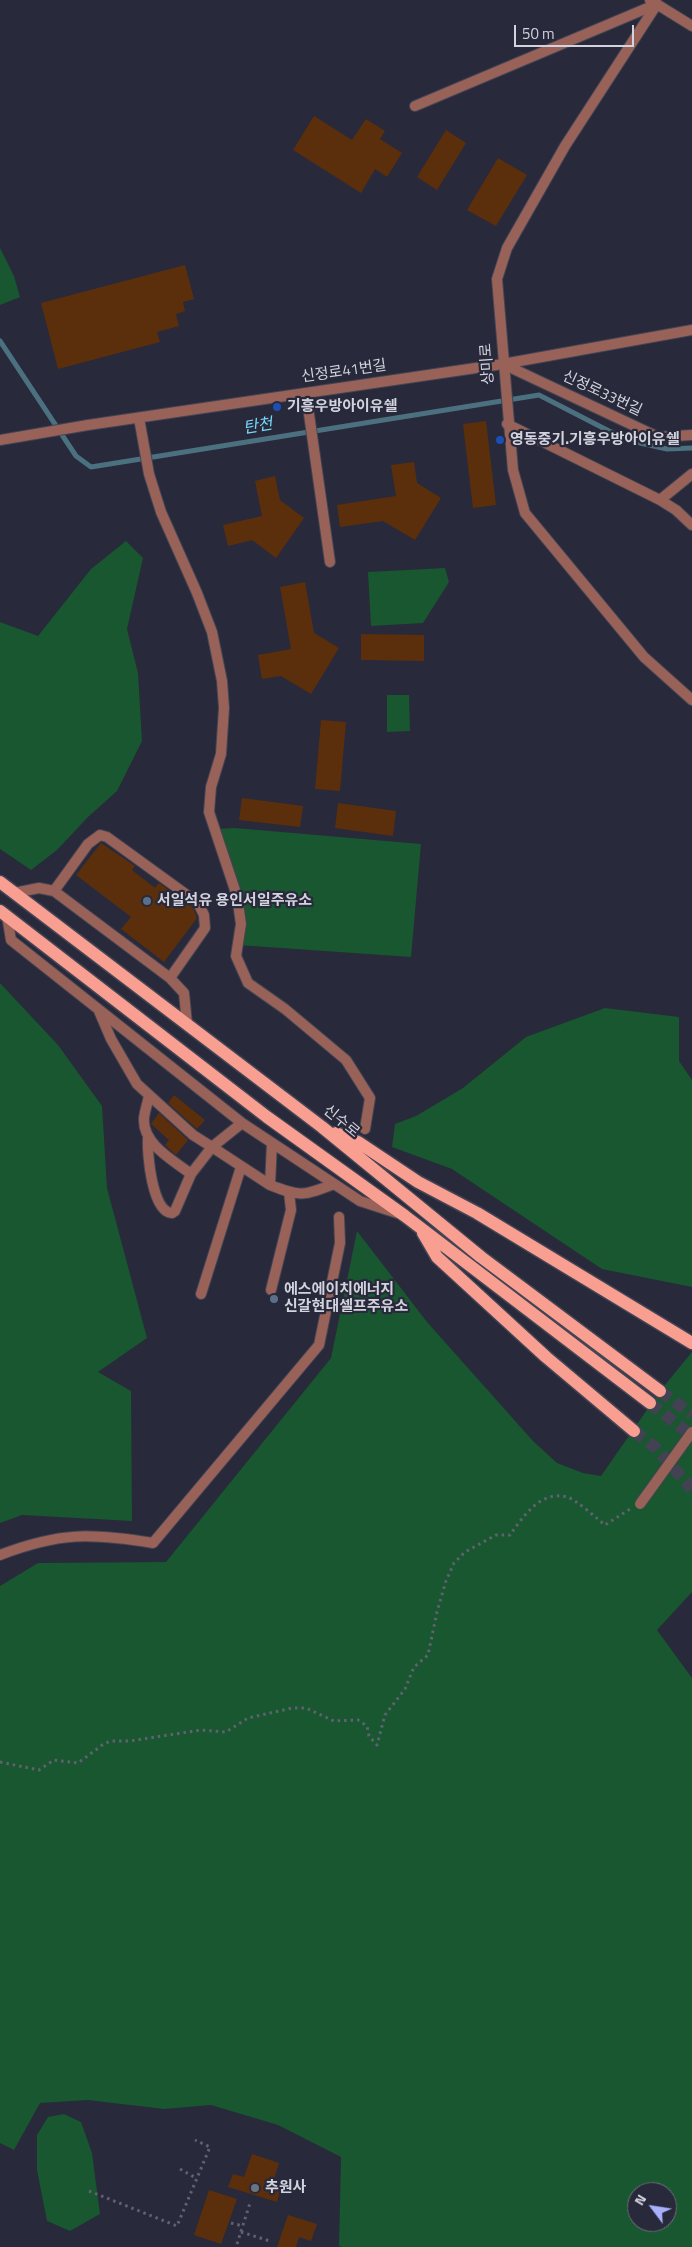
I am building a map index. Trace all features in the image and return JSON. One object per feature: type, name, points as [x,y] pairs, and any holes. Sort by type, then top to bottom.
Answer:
[{"type":"main road","name":"신수로","points":[[0,882],[322,1127],[481,1257],[660,1391]]},
{"type":"main road","points":[[4,914],[267,1117],[405,1216],[544,1320],[650,1404]]},
{"type":"main road","points":[[322,1127],[358,1142],[418,1182],[477,1213],[692,1343]]},
{"type":"main road","points":[[421,1228],[437,1257],[546,1357],[634,1430]]},
{"type":"street","points":[[415,106],[654,2],[692,26]]},
{"type":"street","name":"상미로","points":[[654,2],[565,146],[506,248],[497,279],[502,364],[513,470],[525,513],[644,656],[692,700]]},
{"type":"street","name":"신정로41번길","points":[[0,440],[88,425],[502,364],[692,330]]},
{"type":"street","name":"신정로33번길","points":[[502,364],[658,436],[692,435]]},
{"type":"street","points":[[306,393],[330,562]]},
{"type":"street","points":[[139,418],[148,474],[161,512],[198,593],[212,632],[222,681],[224,708],[221,754],[211,787],[209,812],[237,896],[241,924],[236,956],[248,983],[292,1015],[346,1060],[370,1098],[365,1129]]},
{"type":"street","points":[[508,424],[660,500],[676,510],[692,525]]},
{"type":"street","points":[[660,500],[692,474]]},
{"type":"street","points":[[54,891],[88,844],[100,835],[107,837],[198,903],[204,915],[205,928],[194,947],[170,978]]},
{"type":"street","points":[[14,892],[40,888],[54,891],[170,978],[184,993],[186,1024]]},
{"type":"street","points":[[4,914],[10,940],[242,1123],[360,1201],[405,1216]]},
{"type":"street","points":[[99,1010],[111,1039],[137,1084],[193,1135],[270,1185],[289,1192],[308,1194],[334,1184]]},
{"type":"street","points":[[149,1095],[144,1120],[148,1138],[147,1156],[158,1204],[163,1211],[172,1214],[191,1174],[212,1147],[242,1123]]},
{"type":"street","points":[[148,1138],[191,1174]]},
{"type":"street","points":[[270,1185],[272,1143]]},
{"type":"street","points":[[201,1294],[241,1167]]},
{"type":"street","points":[[271,1290],[291,1210],[289,1192]]},
{"type":"street","points":[[0,1555],[35,1542],[73,1535],[122,1538],[154,1543],[319,1344],[340,1243],[339,1217]]},
{"type":"street","points":[[640,1504],[692,1432]]},
{"type":"path","points":[[0,1762],[39,1770],[54,1760],[78,1763],[105,1743],[112,1741],[130,1741],[201,1730],[226,1732],[248,1718],[292,1708],[306,1708],[334,1720],[358,1720],[367,1726],[369,1736],[378,1745],[385,1715],[405,1689],[414,1667],[428,1655],[446,1581],[454,1563],[465,1552],[496,1534],[510,1536],[537,1502],[546,1498],[568,1497],[605,1525],[640,1504]]},
{"type":"path","points":[[89,2191],[177,2226],[210,2147],[195,2140]]},
{"type":"path","points":[[180,2169],[196,2178]]},
{"type":"path","points":[[237,2244],[250,2203]]},
{"type":"path","points":[[231,2223],[242,2226]]},
{"type":"path","points":[[241,2232],[270,2241]]},
{"type":"green space","points":[[0,248],[14,276],[20,297],[0,305]]},
{"type":"green space","points":[[126,541],[143,558],[127,629],[138,673],[142,741],[117,791],[88,817],[57,850],[31,870],[0,849],[0,622],[38,636],[91,569]]},
{"type":"green space","points":[[445,568],[449,582],[423,623],[371,626],[368,572]]},
{"type":"green space","points":[[387,695],[409,695],[410,731],[387,732]]},
{"type":"green space","points":[[235,828],[421,844],[411,957],[238,945],[241,924],[214,829]]},
{"type":"green space","points":[[0,983],[58,1045],[102,1106],[107,1188],[147,1338],[98,1372],[131,1391],[132,1521],[22,1515],[0,1523]]},
{"type":"green space","points":[[605,1008],[679,1017],[679,1061],[692,1080],[692,1287],[602,1269],[452,1169],[392,1147],[395,1124],[416,1116],[463,1088],[526,1037]]},
{"type":"green space","points":[[357,1231],[427,1322],[533,1441],[557,1463],[583,1473],[601,1476],[660,1391],[692,1352],[692,1592],[657,1630],[692,1678],[692,2247],[339,2246],[341,2157],[278,2125],[211,2105],[164,2109],[88,2100],[40,2103],[14,2150],[0,2143],[0,1586],[38,1563],[166,1562],[331,1358]]},
{"type":"green space","points":[[64,2114],[81,2122],[92,2153],[100,2214],[70,2231],[47,2221],[37,2170],[37,2135],[48,2117]]},
{"type":"building","points":[[314,116],[352,140],[366,119],[385,131],[380,139],[402,153],[387,177],[375,169],[361,193],[293,150]]},
{"type":"building","points":[[446,130],[466,143],[437,190],[417,177]]},
{"type":"building","points":[[498,158],[527,175],[496,226],[467,210]]},
{"type":"building","points":[[185,265],[194,299],[183,302],[185,311],[176,314],[179,326],[157,332],[160,342],[58,369],[41,303]]},
{"type":"building","points":[[486,421],[496,505],[473,508],[463,424]]},
{"type":"building","points":[[414,462],[417,483],[441,498],[415,540],[383,521],[340,527],[337,505],[396,496],[391,465]]},
{"type":"building","points":[[275,476],[280,500],[304,518],[276,558],[252,540],[228,546],[223,525],[262,516],[255,481]]},
{"type":"building","points":[[305,582],[314,633],[339,648],[311,694],[281,676],[262,679],[258,655],[291,649],[280,587]]},
{"type":"building","points":[[361,634],[424,635],[424,661],[361,660]]},
{"type":"building","points":[[321,720],[346,722],[340,791],[315,789]]},
{"type":"building","points":[[242,798],[303,806],[300,827],[239,820]]},
{"type":"building","points":[[338,803],[396,811],[393,836],[335,828]]},
{"type":"building","name":"서일석유 용인서일주유소","points":[[101,843],[135,866],[132,870],[155,888],[159,883],[193,908],[197,918],[164,962],[121,929],[131,917],[76,875]]},
{"type":"building","points":[[174,1095],[205,1120],[197,1129],[168,1103]]},
{"type":"building","points":[[159,1113],[188,1140],[176,1155],[165,1145],[169,1140],[151,1124]]},
{"type":"building","points":[[252,2154],[279,2163],[272,2186],[281,2188],[277,2202],[228,2187],[233,2174],[244,2177]]},
{"type":"building","points":[[209,2190],[237,2199],[221,2244],[194,2235]]},
{"type":"building","points":[[288,2215],[317,2224],[311,2241],[299,2237],[296,2247],[277,2247]]},
{"type":"waterway","name":"탄천","points":[[0,341],[76,456],[91,467],[539,395],[609,431],[640,443],[667,449],[692,448]]},
{"type":"tunnel","points":[[660,1391],[692,1414]]},
{"type":"tunnel","points":[[650,1403],[692,1436]]},
{"type":"tunnel","points":[[634,1431],[656,1448],[692,1489]]},
{"type":"place","name":"기흥우방아이유쉘","points":[[277,407]]},
{"type":"place","name":"영동중기.기흥우방아이유쉘","points":[[500,440]]},
{"type":"place","name":"서일석유 용인서일주유소","points":[[147,901]]},
{"type":"place","name":"에스에이치에너지 신갈현대셀프주유소","points":[[274,1299]]},
{"type":"place","name":"추원사","points":[[255,2188]]}]
